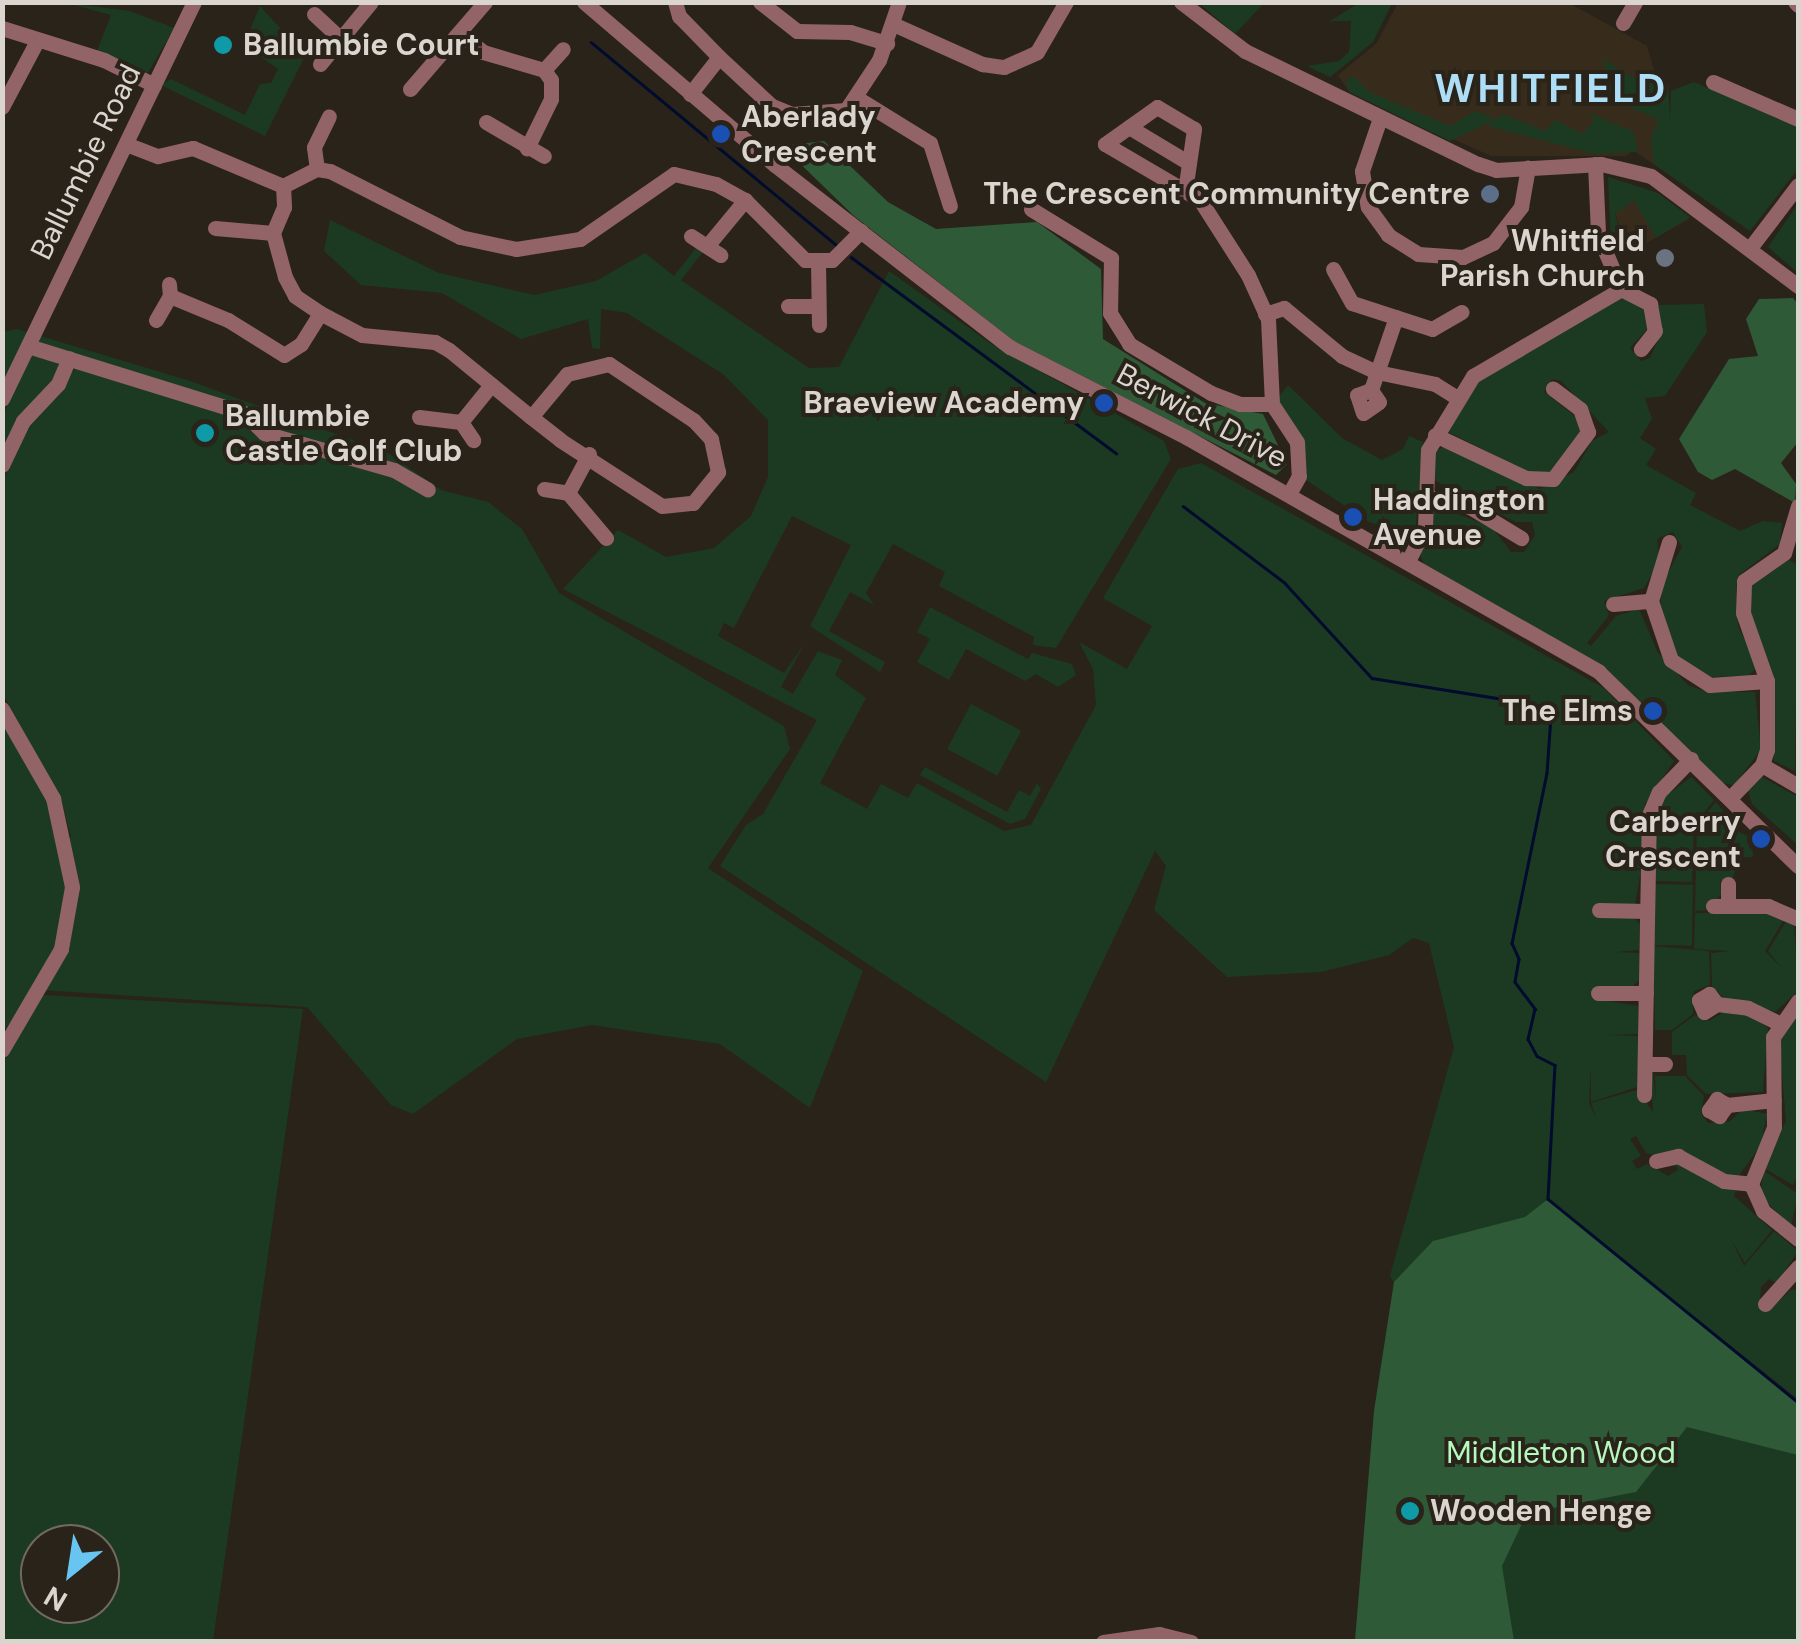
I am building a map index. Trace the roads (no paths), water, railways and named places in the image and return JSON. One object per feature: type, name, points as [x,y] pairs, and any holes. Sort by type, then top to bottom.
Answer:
[{"type":"street","name":"Ballumbie Road","points":[[2,399],[194,2]]},
{"type":"street","points":[[320,64],[371,2]]},
{"type":"street","name":"Berwick Drive","points":[[584,2],[690,94],[1010,347],[1290,494],[1599,672],[1798,866]]},
{"type":"street","points":[[675,2],[679,16],[719,57],[772,106],[792,114],[846,110],[857,98],[887,43],[899,2]]},
{"type":"street","points":[[760,2],[797,31],[850,32],[887,43]]},
{"type":"street","points":[[893,24],[982,64],[1004,67],[1037,52],[1066,2]]},
{"type":"street","points":[[1181,2],[1232,44],[1379,121],[1478,164],[1528,168],[1595,164],[1636,169],[1666,183],[1798,286]]},
{"type":"street","points":[[1623,23],[1634,2]]},
{"type":"street","points":[[410,89],[481,4]]},
{"type":"street","points":[[314,14],[340,39]]},
{"type":"street","points":[[2,28],[104,60],[154,85]]},
{"type":"street","points":[[459,33],[493,56],[544,70]]},
{"type":"street","points":[[2,107],[37,41]]},
{"type":"street","points":[[544,70],[563,48]]},
{"type":"street","points":[[690,94],[719,57]]},
{"type":"street","points":[[526,148],[553,90],[544,70]]},
{"type":"street","points":[[1712,82],[1798,119]]},
{"type":"street","points":[[857,98],[930,143],[950,206]]},
{"type":"street","points":[[1185,191],[1194,130],[1157,107],[1105,144],[1185,191],[1208,212],[1265,314],[1272,404],[1297,442],[1299,476],[1290,494]]},
{"type":"street","points":[[317,169],[314,147],[329,116]]},
{"type":"street","points":[[1379,121],[1362,171],[1368,208],[1388,236],[1418,254],[1463,257],[1493,243],[1520,207],[1528,168]]},
{"type":"street","points":[[486,122],[544,156]]},
{"type":"street","points":[[1129,127],[1189,163]]},
{"type":"street","points":[[126,144],[158,156],[193,148],[283,186],[317,169],[342,175],[460,237],[516,249],[580,239],[674,174],[716,184],[745,200],[794,253],[818,262],[844,252],[861,231]]},
{"type":"street","points":[[1595,164],[1598,234],[1621,288],[1650,304],[1654,331],[1641,349]]},
{"type":"street","points":[[283,186],[284,206],[273,234],[289,288],[320,313],[362,335],[435,342],[530,417],[662,506],[693,503],[718,472],[711,439],[693,420],[610,364],[567,374],[530,417]]},
{"type":"street","points":[[1750,248],[1798,186]]},
{"type":"street","points":[[692,236],[714,250],[745,200]]},
{"type":"street","points":[[1032,209],[1111,258],[1110,314],[1129,344],[1211,393],[1240,404],[1272,404]]},
{"type":"street","points":[[215,228],[273,234]]},
{"type":"street","points":[[818,262],[818,325]]},
{"type":"street","points":[[1332,270],[1352,302],[1396,317],[1432,328],[1460,312]]},
{"type":"street","points":[[1408,561],[1425,526],[1426,464],[1435,435],[1456,396],[1473,376],[1621,288]]},
{"type":"street","points":[[156,320],[170,290],[284,355],[320,313]]},
{"type":"street","points":[[788,306],[818,306]]},
{"type":"street","points":[[1265,314],[1284,308],[1342,356],[1377,372],[1435,384],[1456,396]]},
{"type":"street","points":[[1371,390],[1396,317]]},
{"type":"street","points":[[28,346],[244,414],[264,433],[394,470],[428,490]]},
{"type":"street","points":[[2,465],[24,421],[58,384],[69,358]]},
{"type":"street","points":[[461,422],[491,384]]},
{"type":"street","points":[[1435,435],[1541,482],[1565,471],[1596,433],[1580,408],[1553,389]]},
{"type":"street","points":[[419,417],[461,422],[474,440]]},
{"type":"street","points":[[568,493],[589,454]]},
{"type":"street","points":[[544,489],[568,493],[606,538]]},
{"type":"street","points":[[1426,496],[1470,507],[1521,538]]},
{"type":"street","points":[[1730,798],[1762,765],[1767,680],[1748,637],[1742,593],[1749,576],[1791,557],[1798,506]]},
{"type":"street","points":[[1669,542],[1651,601],[1661,643],[1682,672],[1710,686],[1767,680]]},
{"type":"street","points":[[1613,604],[1651,601]]},
{"type":"street","points":[[2,708],[53,798],[72,887],[61,949],[2,1050]]},
{"type":"street","points":[[1644,1095],[1652,804],[1691,760]]},
{"type":"street","points":[[1762,765],[1797,782]]},
{"type":"street","points":[[1728,884],[1720,906],[1768,906],[1798,919]]},
{"type":"street","points":[[1599,910],[1647,911]]},
{"type":"street","points":[[1598,993],[1646,993]]},
{"type":"street","points":[[1750,1184],[1770,1144],[1780,1023],[1798,1001]]},
{"type":"street","points":[[1717,1004],[1748,1008],[1780,1023]]},
{"type":"street","points":[[1645,1064],[1665,1064]]},
{"type":"street","points":[[1726,1106],[1774,1100]]},
{"type":"street","points":[[1656,1161],[1678,1156],[1724,1182],[1750,1184]]},
{"type":"street","points":[[1750,1184],[1762,1211],[1798,1239]]},
{"type":"street","points":[[1765,1304],[1798,1266]]},
{"type":"street","points":[[1103,1642],[1159,1634],[1191,1642]]},
{"type":"waterway","points":[[591,42],[836,245]]},
{"type":"waterway","points":[[851,257],[1116,453]]},
{"type":"waterway","points":[[1183,506],[1285,583],[1372,678],[1528,703],[1551,716],[1547,773],[1512,943],[1519,959],[1515,982],[1535,1009],[1528,1039],[1537,1056],[1555,1065],[1548,1199],[1798,1402]]},
{"type":"place","name":"Ballumbie Court","points":[[223,45]]},
{"type":"place","name":"Aberlady Crescent","points":[[721,134]]},
{"type":"place","name":"The Crescent Community Centre","points":[[1490,194]]},
{"type":"place","name":"Whitfield Parish Church","points":[[1665,258]]},
{"type":"place","name":"Braeview Academy","points":[[1104,403]]},
{"type":"place","name":"Ballumbie Castle Golf Club","points":[[205,433]]},
{"type":"place","name":"Haddington Avenue","points":[[1353,517]]},
{"type":"place","name":"The Elms","points":[[1653,711]]},
{"type":"place","name":"Carberry Crescent","points":[[1761,839]]},
{"type":"place","name":"Wooden Henge","points":[[1410,1511]]},
{"type":"district","name":"WHITFIELD","points":[[1551,88]]},
{"type":"park label","name":"Middleton Wood","points":[[1561,1453]]}]
